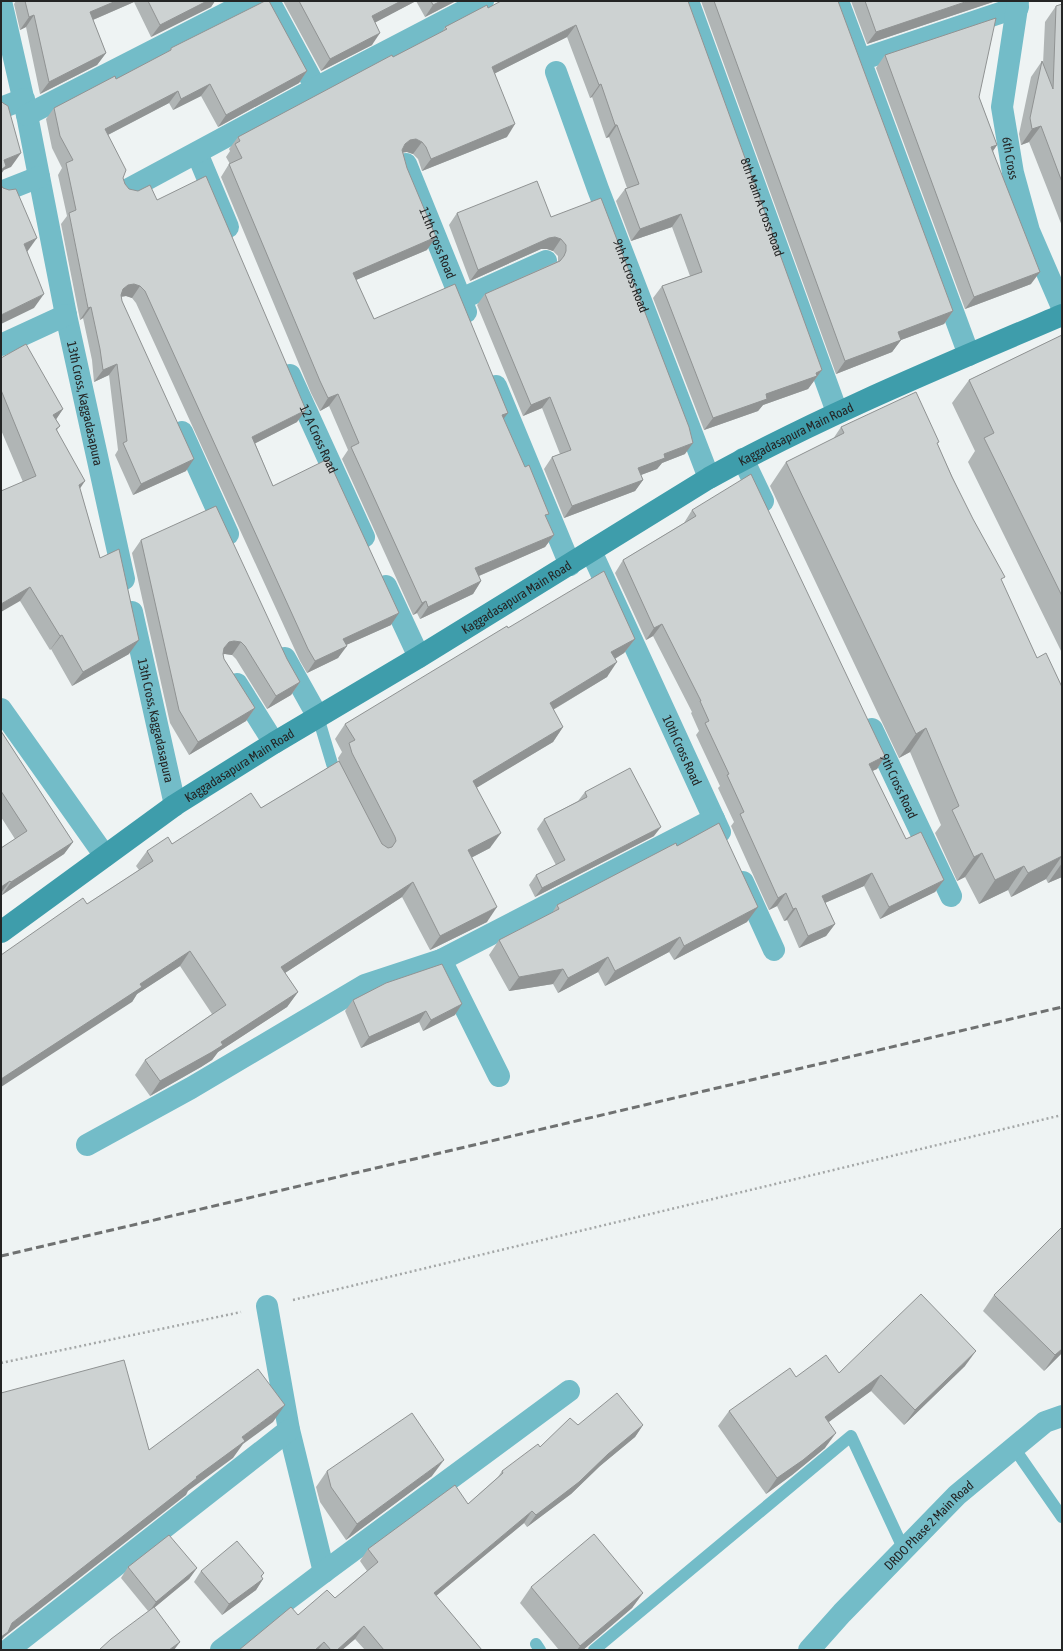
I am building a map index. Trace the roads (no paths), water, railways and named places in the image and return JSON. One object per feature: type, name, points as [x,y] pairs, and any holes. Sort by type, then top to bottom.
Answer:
[{"type":"main road","name":"Kaggadasapura Main Road","points":[[3,927],[175,805],[274,742],[419,657],[709,478],[743,459],[837,412],[909,390],[969,355],[1062,315]]},
{"type":"street","name":"13th Cross, Kaggadasapura","points":[[1,1],[26,107],[66,315],[175,805]]},
{"type":"street","points":[[1,108],[26,107],[250,1]]},
{"type":"street","points":[[268,1],[316,88]]},
{"type":"street","points":[[127,190],[316,88],[483,1]]},
{"type":"street","name":"8th Main A Cross Road","points":[[688,1],[837,412]]},
{"type":"street","points":[[838,1],[969,355]]},
{"type":"street","points":[[860,60],[1018,4]]},
{"type":"street","name":"6th Cross","points":[[1018,4],[1002,107],[1013,173],[1029,231],[1062,307]]},
{"type":"street","name":"9th A Cross Road","points":[[556,72],[598,189],[709,478]]},
{"type":"street","points":[[196,153],[236,246]]},
{"type":"street","name":"11th Cross Road","points":[[406,164],[473,329]]},
{"type":"street","points":[[1,192],[39,177]]},
{"type":"street","points":[[461,299],[546,261]]},
{"type":"street","points":[[1,346],[66,315]]},
{"type":"street","name":"12 A Cross Road","points":[[282,355],[419,657]]},
{"type":"street","points":[[488,366],[570,565]]},
{"type":"street","points":[[174,415],[236,552]]},
{"type":"street","points":[[743,459],[771,516]]},
{"type":"street","name":"10th Cross Road","points":[[591,551],[774,950]]},
{"type":"street","points":[[276,638],[289,667],[318,717]]},
{"type":"street","points":[[226,666],[274,742]]},
{"type":"street","points":[[1,709],[105,856]]},
{"type":"street","name":"9th Cross Road","points":[[863,710],[951,896]]},
{"type":"street","points":[[86,1145],[191,1088],[365,985],[441,960],[714,819]]},
{"type":"street","points":[[441,960],[499,1076]]},
{"type":"street","points":[[267,1306],[289,1430],[324,1572]]},
{"type":"street","points":[[220,1650],[569,1391]]},
{"type":"street","name":"DRDO Phase 2 Main Road","points":[[809,1650],[842,1613],[957,1495],[1045,1422],[1062,1416]]},
{"type":"street","points":[[8,1650],[289,1430]]},
{"type":"lane","points":[[318,717],[333,767],[347,794]]},
{"type":"lane","points":[[594,1650],[852,1436],[904,1550]]},
{"type":"lane","points":[[1014,1448],[1062,1517]]},
{"type":"railway","points":[[1,1256],[1062,1007]]}]
